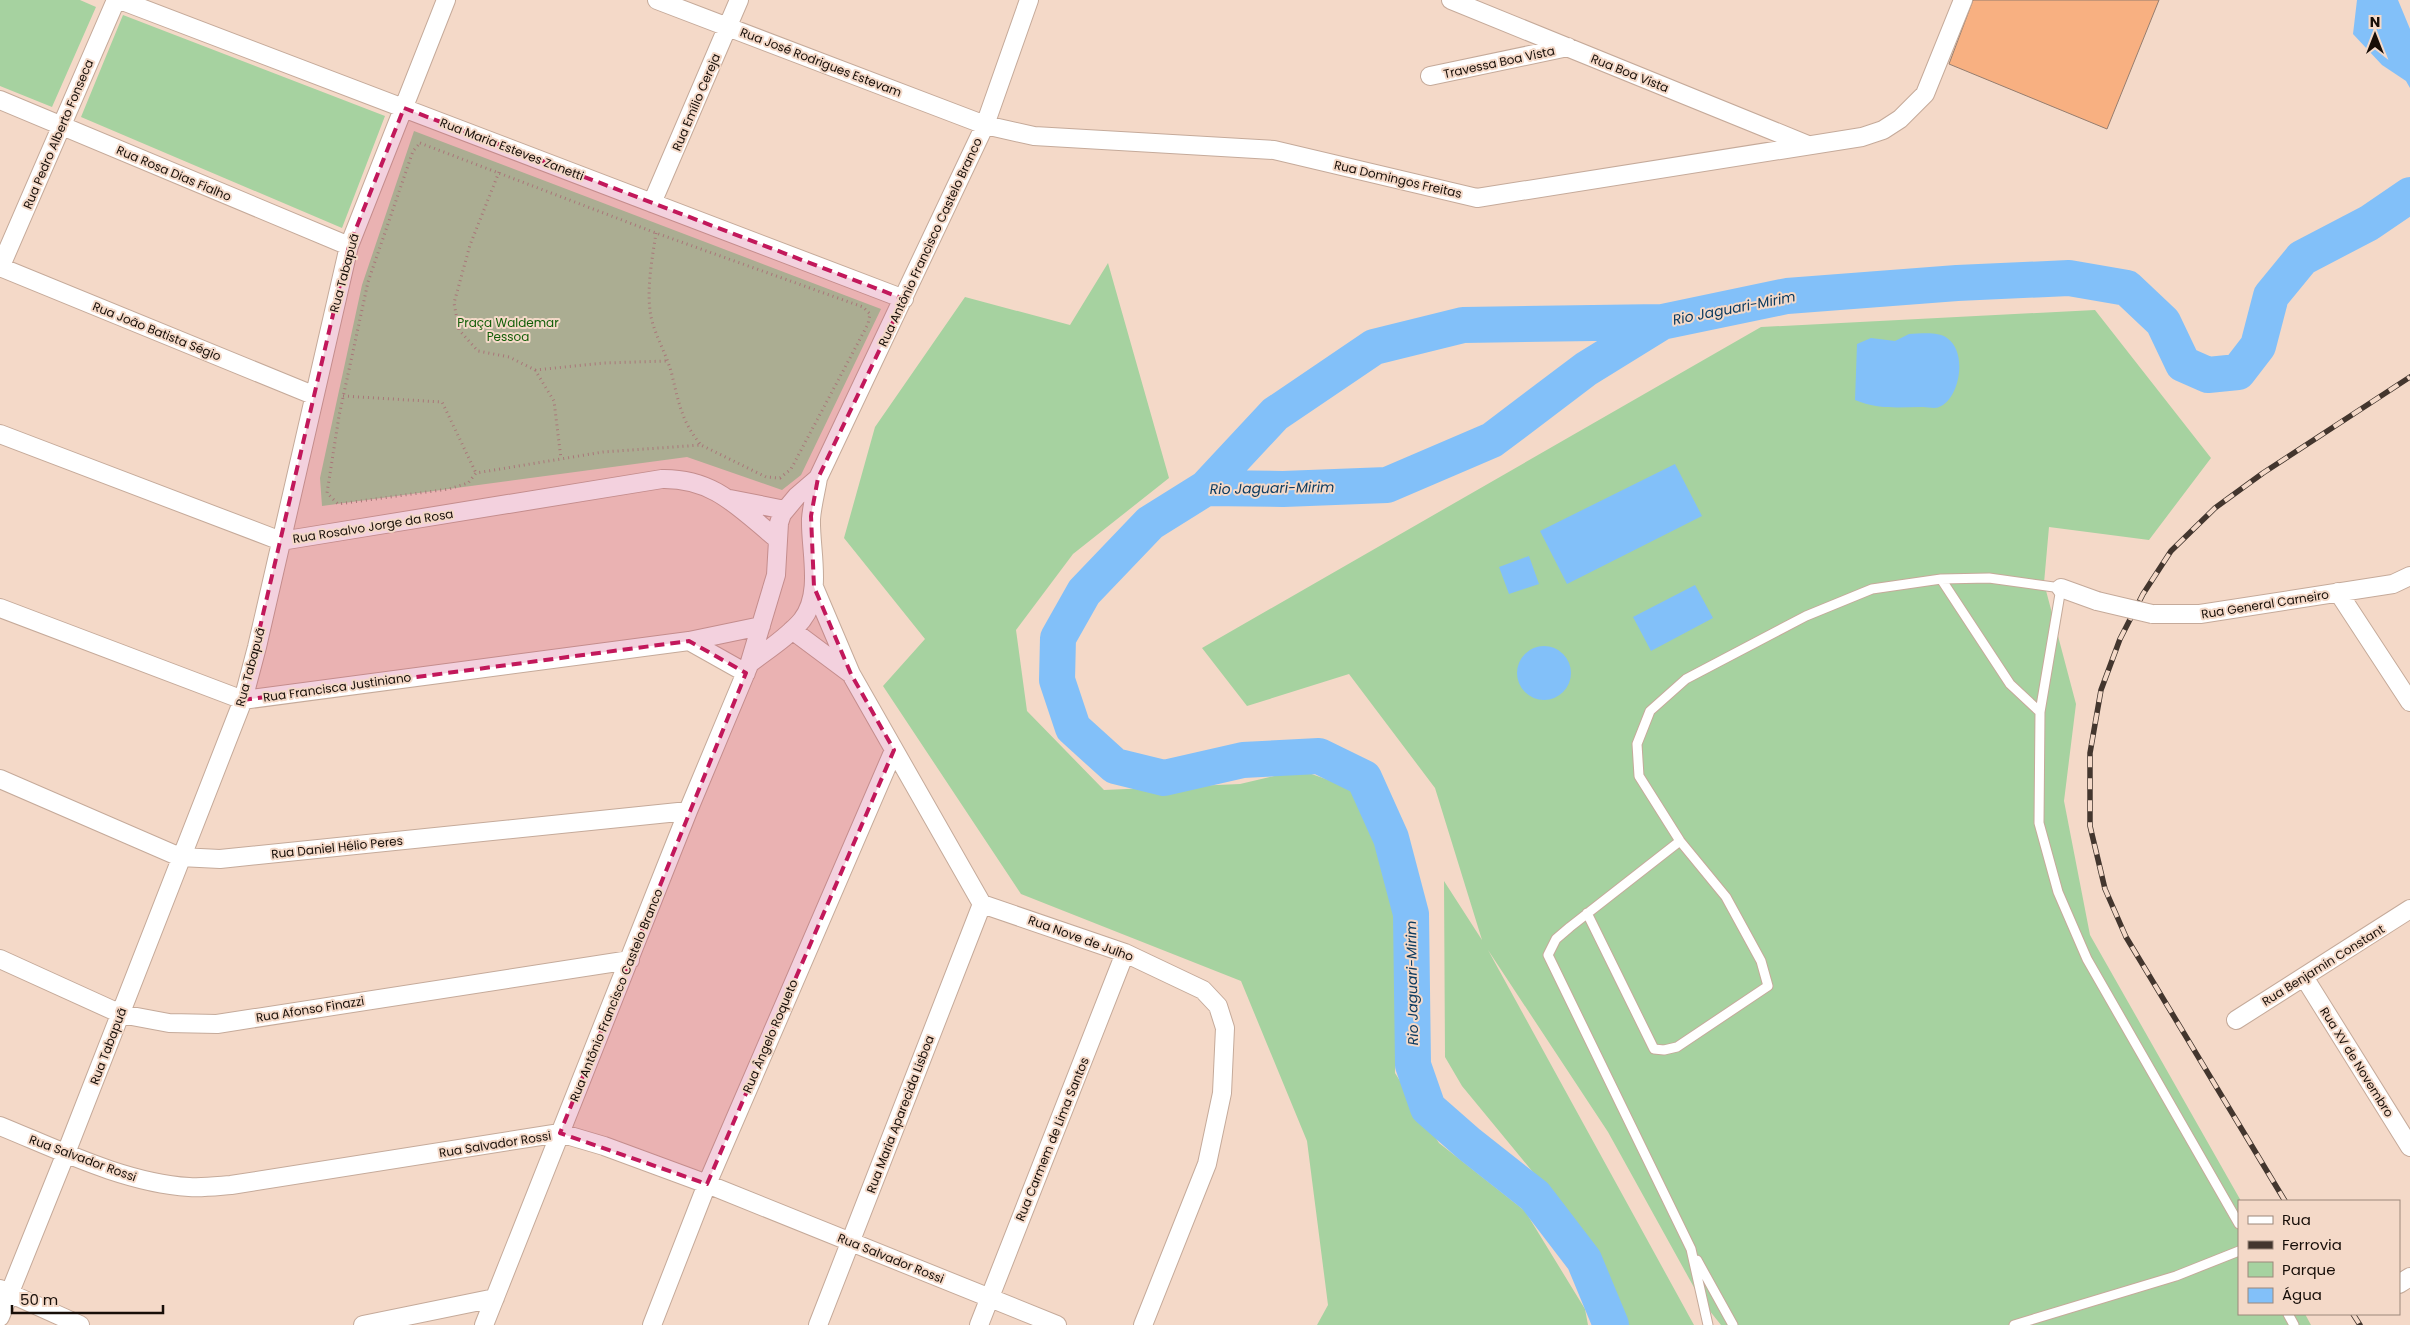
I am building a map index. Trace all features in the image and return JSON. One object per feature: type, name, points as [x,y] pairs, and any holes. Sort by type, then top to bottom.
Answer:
[{"type":"street","name":"Rua Pedro Alberto Fonseca","points":[[0,267],[63,126],[116,0]]},
{"type":"street","name":"Rua Maria Esteves Zanetti","points":[[120,0],[904,299]]},
{"type":"street","name":"Rua Tabapuã","points":[[0,1317],[5,1291],[66,1154],[180,857],[243,700],[349,246],[446,0]]},
{"type":"street","name":"Rua José Rodrigues Estevam","points":[[657,0],[985,125]]},
{"type":"street","name":"Rua Emílio Cereja","points":[[652,203],[739,0]]},
{"type":"street","name":"Rua Antônio Francisco Castelo Branco","points":[[747,669],[792,630],[803,618],[809,607],[814,587],[811,516],[818,478],[985,125],[1029,0]]},
{"type":"street","name":"Rua Boa Vista","points":[[1451,0],[1809,145]]},
{"type":"street","name":"Rua Domingos Freitas","points":[[985,125],[1034,136],[1274,150],[1477,198],[1862,137],[1883,130],[1900,119],[1925,94],[1963,0]]},
{"type":"street","name":"Travessa Boa Vista","points":[[1430,76],[1568,47]]},
{"type":"street","name":"Rua Rosa Dias Fialho","points":[[0,100],[349,246]]},
{"type":"street","name":"Rua João Batista Ségio","points":[[0,267],[313,395]]},
{"type":"street","name":"Rua Rosalvo Jorge da Rosa","points":[[0,434],[281,540],[662,479],[680,478],[700,483],[728,499],[777,539]]},
{"type":"street","name":"Rua Antônio Francisco Castelo Branco","points":[[484,1325],[688,810],[747,669],[776,575],[779,523],[797,496],[818,478]]},
{"type":"street","name":"Rua Rosalvo Jorge da Rosa","points":[[728,499],[786,510]]},
{"type":"street","name":"Rua General Carneiro","points":[[2061,588],[2097,601],[2152,614],[2200,614],[2393,584],[2410,576]]},
{"type":"street","points":[[814,587],[851,674],[982,904]]},
{"type":"street","points":[[2338,592],[2410,702]]},
{"type":"street","name":"Rua Francisca Justiniano","points":[[0,608],[243,700],[689,640],[761,626]]},
{"type":"street","points":[[792,630],[851,674]]},
{"type":"street","points":[[689,640],[747,669]]},
{"type":"street","name":"Rua Ângelo Roqueto","points":[[652,1325],[707,1184],[894,750]]},
{"type":"street","name":"Rua Daniel Hélio Peres","points":[[0,779],[180,857],[220,859],[688,810]]},
{"type":"street","name":"Rua Nove de Julho","points":[[982,904],[1125,953],[1203,990],[1218,1006],[1225,1028],[1222,1093],[1207,1164],[1143,1325]]},
{"type":"street","name":"Rua Maria Aparecida Lisboa","points":[[818,1325],[982,904]]},
{"type":"street","name":"Rua Benjamin Constant","points":[[2236,1020],[2410,910]]},
{"type":"street","name":"Rua Carmem de Lima Santos","points":[[978,1325],[1125,953]]},
{"type":"street","name":"Rua Afonso Finazzi","points":[[0,959],[121,1014],[169,1023],[216,1024],[630,960]]},
{"type":"street","name":"Rua XV de Novembro","points":[[2304,977],[2410,1147]]},
{"type":"street","name":"Rua Salvador Rossi","points":[[0,1126],[66,1154],[152,1183],[191,1188],[231,1185],[560,1133],[604,1146],[707,1184],[1056,1325]]},
{"type":"street","points":[[5,1291],[80,1325]]},
{"type":"street","points":[[363,1325],[495,1298]]},
{"type":"lane","points":[[1587,913],[1654,1049],[1664,1050],[1677,1047],[1768,986],[1761,961],[1726,896],[1680,841],[1639,776],[1637,744],[1650,711],[1686,679],[1806,616],[1872,589],[1941,579],[1989,578],[2061,588],[2040,712],[2039,823],[2058,892],[2086,959],[2238,1222]]},
{"type":"lane","points":[[1941,579],[2010,684],[2040,712]]},
{"type":"lane","points":[[1680,841],[1556,939],[1548,955],[1691,1249],[1733,1325]]},
{"type":"lane","points":[[1691,1249],[1708,1325]]},
{"type":"lane","points":[[2014,1325],[2176,1276],[2238,1252]]},
{"type":"path","points":[[656,233],[650,271],[651,315],[672,375],[676,397],[688,428],[701,445],[766,477],[780,478],[791,469],[868,324],[870,314],[863,307],[656,233],[420,143],[413,151],[368,282],[343,396],[327,493],[338,504],[449,489],[468,483],[476,473],[603,452],[701,445]]},
{"type":"path","points":[[499,172],[470,245],[454,303],[459,330],[478,351],[509,358],[536,370],[604,363],[666,361]]},
{"type":"path","points":[[536,370],[554,401],[561,459]]},
{"type":"path","points":[[343,396],[442,402],[476,473]]},
{"type":"highlighted area","points":[[404,108],[904,299],[818,478],[811,516],[814,587],[851,674],[894,750],[707,1184],[560,1133],[746,673],[689,641],[243,700],[349,246]]},
{"type":"green space","points":[[0,0],[80,0],[96,7],[52,107],[0,86]]},
{"type":"green space","points":[[123,15],[385,116],[342,228],[81,117]]},
{"type":"green space","name":"Praça Waldemar Pessoa","points":[[414,131],[881,309],[801,475],[782,490],[687,457],[322,506],[320,478],[362,285]]},
{"type":"green space","points":[[1108,263],[1169,478],[1073,554],[1016,630],[1027,711],[1104,790],[1240,784],[1300,770],[1360,791],[1396,901],[1395,1073],[1439,1143],[1525,1211],[1585,1309],[1588,1325],[1317,1325],[1328,1305],[1307,1141],[1241,981],[1021,894],[883,686],[925,639],[844,538],[875,427],[965,297],[1070,325]]},
{"type":"green space","points":[[2095,310],[2211,458],[2149,540],[2049,527],[2044,583],[2076,704],[2064,801],[2090,935],[2240,1200],[2238,1200],[2238,1315],[2306,1315],[2311,1325],[1721,1325],[1701,1300],[1608,1132],[1488,950],[1694,1325],[1622,1325],[1597,1250],[1462,1086],[1445,1057],[1444,881],[1482,940],[1435,788],[1349,674],[1247,706],[1202,648],[1761,327]]},
{"type":"water","points":[[2357,0],[2398,0],[2410,29],[2410,88],[2406,81],[2382,65],[2353,34]]},
{"type":"water","points":[[1909,334],[1938,334],[1947,338],[1954,345],[1958,354],[1959,375],[1952,395],[1946,402],[1936,408],[1889,407],[1855,400],[1857,344],[1871,338],[1895,341]]},
{"type":"water","points":[[1675,464],[1702,516],[1567,584],[1540,531]]},
{"type":"water","points":[[1529,556],[1539,584],[1509,594],[1499,567]]},
{"type":"water","points":[[1695,585],[1713,618],[1651,651],[1633,617]]},
{"type":"water","points":[[1539,646],[1549,646],[1559,650],[1567,658],[1571,673],[1567,688],[1559,696],[1549,700],[1539,700],[1529,696],[1521,688],[1517,678],[1517,668],[1521,658],[1529,650]]},
{"type":"building","points":[[1973,0],[2159,0],[2107,129],[1949,64]]},
{"type":"waterway","name":"Rio Jaguari-Mirim","points":[[1611,1325],[1584,1260],[1535,1196],[1469,1144],[1428,1108],[1413,1065],[1411,914],[1391,838],[1364,778],[1319,756],[1243,760],[1164,778],[1115,766],[1073,728],[1057,680],[1058,638],[1084,592],[1150,523],[1206,488],[1283,489],[1387,485],[1492,440],[1586,369],[1662,322],[1787,296],[1957,283],[2069,278],[2127,288],[2163,322],[2183,364],[2208,375],[2238,372],[2258,346],[2271,296],[2302,258],[2369,223],[2410,195]]},
{"type":"waterway","points":[[1206,488],[1275,414],[1374,347],[1463,325],[1662,322]]},
{"type":"railway","points":[[2284,1200],[2126,937],[2105,889],[2090,826],[2090,753],[2101,690],[2120,639],[2143,594],[2171,551],[2215,508],[2263,473],[2410,377]]},
{"type":"railway","points":[[2354,1315],[2360,1325]]}]
